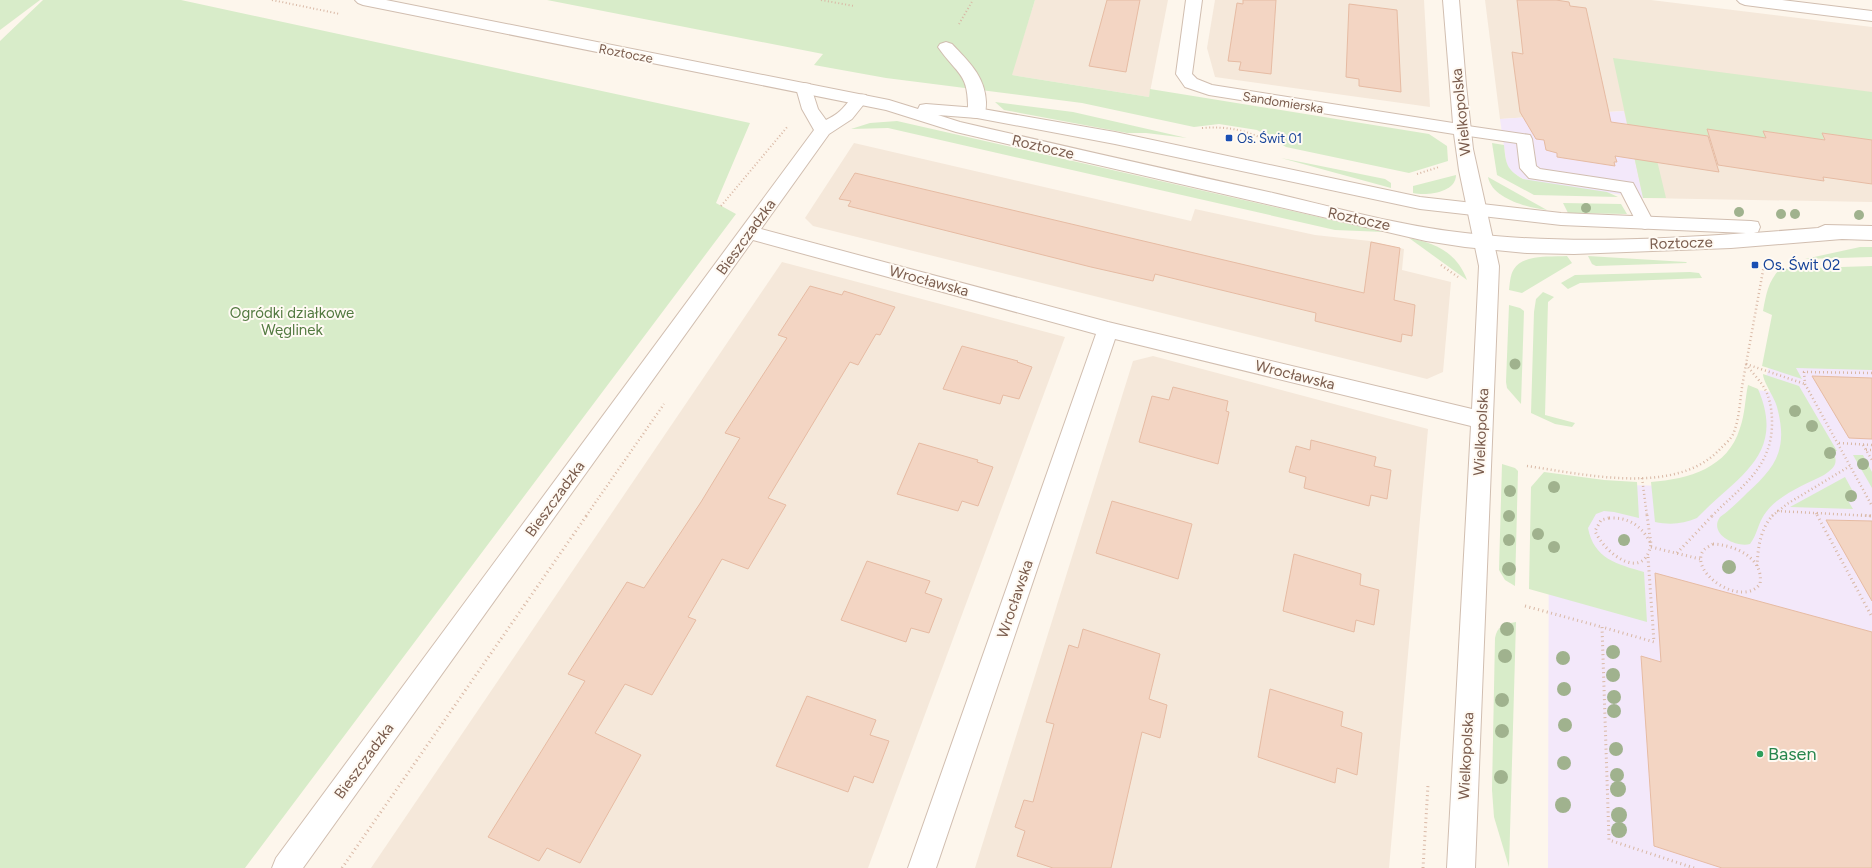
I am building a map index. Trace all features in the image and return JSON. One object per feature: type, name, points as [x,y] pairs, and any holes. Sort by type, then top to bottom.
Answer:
[{"type":"street","name":"Roztocze","points":[[363,0],[860,99],[889,106],[956,127],[1411,230],[1486,242],[1527,246],[1574,247],[1732,241],[1840,233],[1872,233]]},
{"type":"street","name":"Sandomierska","points":[[1194,0],[1184,74],[1191,83],[1209,90],[1461,130]]},
{"type":"street","name":"Wielkopolska","points":[[1451,0],[1461,130],[1473,198],[1486,242],[1489,266],[1461,868]]},
{"type":"street","points":[[1746,0],[1872,16]]},
{"type":"street","points":[[946,47],[974,79],[978,93],[977,113]]},
{"type":"street","points":[[804,88],[810,109],[823,130]]},
{"type":"street","name":"Bieszczadzka","points":[[286,868],[750,233],[823,130],[846,115],[860,99]]},
{"type":"street","name":"Roztocze","points":[[889,106],[977,113],[1115,138],[1399,199],[1477,210],[1561,218],[1774,228],[1840,233]]},
{"type":"street","name":"Wrocławska","points":[[750,233],[1108,330],[1482,420]]},
{"type":"street","name":"Wrocławska","points":[[922,868],[1108,330]]},
{"type":"lane","points":[[1461,130],[1524,139],[1528,168],[1535,174],[1627,187],[1645,223]]},
{"type":"path","points":[[821,0],[854,6]]},
{"type":"path","points":[[721,206],[790,122]]},
{"type":"path","points":[[1440,265],[1459,278]]},
{"type":"path","points":[[1527,466],[1613,477],[1642,478],[1679,473],[1701,465],[1720,451],[1734,433],[1764,265]]},
{"type":"path","points":[[1746,363],[1804,384]]},
{"type":"path","points":[[1677,553],[1728,500],[1744,486],[1763,462],[1768,451],[1772,432],[1769,403],[1766,391],[1746,363]]},
{"type":"path","points":[[1872,373],[1804,372],[1804,384],[1872,506]]},
{"type":"path","points":[[342,868],[665,403]]},
{"type":"path","points":[[1838,443],[1872,444]]},
{"type":"path","points":[[1863,444],[1872,460]]},
{"type":"path","points":[[1866,450],[1872,450]]},
{"type":"path","points":[[1700,558],[1707,575],[1715,582],[1734,592],[1752,592],[1758,588],[1761,581],[1757,566],[1757,551],[1761,536],[1766,524],[1776,511],[1850,466]]},
{"type":"path","points":[[1526,606],[1654,642],[1648,557],[1651,545],[1642,478]]},
{"type":"path","points":[[1776,511],[1872,516]]},
{"type":"path","points":[[1816,513],[1872,617]]},
{"type":"path","points":[[1648,557],[1642,561],[1634,562],[1615,557],[1600,544],[1595,531],[1601,520],[1608,518],[1624,519],[1641,529],[1647,536],[1651,545],[1700,558]]},
{"type":"path","points":[[1700,558],[1706,547],[1713,544],[1722,544],[1742,552],[1757,566]]},
{"type":"path","points":[[1602,627],[1609,840],[1694,868]]},
{"type":"shaded area","points":[[1035,0],[1168,0],[1149,97],[1011,75]]},
{"type":"shaded area","points":[[1215,0],[1424,0],[1430,107],[1215,77],[1207,48]]},
{"type":"shaded area","points":[[1485,0],[1651,0],[1872,27],[1872,202],[1643,198],[1623,111],[1500,119]]},
{"type":"shaded area","points":[[1624,111],[1643,198],[1530,181],[1523,179],[1507,167],[1500,119]]},
{"type":"shaded area","points":[[854,143],[1191,221],[1195,209],[1315,235],[1370,241],[1404,249],[1402,270],[1451,282],[1443,372],[1427,379],[813,226],[805,218]]},
{"type":"shaded area","points":[[782,262],[1065,337],[868,868],[371,868]]},
{"type":"shaded area","points":[[1787,301],[1872,304],[1872,868],[1548,868],[1549,475],[1619,485],[1674,486],[1703,478],[1740,447],[1757,390],[1773,392],[1766,377]]},
{"type":"shaded area","points":[[1153,356],[1428,429],[1389,868],[975,868],[1133,361]]},
{"type":"green space","points":[[0,0],[40,0],[0,30]]},
{"type":"green space","name":"Ogródki działkowe Węglinek","points":[[43,0],[181,0],[750,123],[716,203],[736,214],[245,868],[0,868],[0,41]]},
{"type":"green space","points":[[547,0],[1035,0],[1012,75],[1149,97],[1150,89],[1429,134],[1447,146],[1448,161],[1409,173],[1286,147],[1257,130],[1219,124],[1194,127],[1082,103],[886,78],[814,65],[823,54]]},
{"type":"green space","points":[[1613,58],[1872,92],[1872,140],[1822,133],[1824,140],[1764,131],[1766,138],[1707,130],[1709,136],[1649,127],[1666,198],[1643,198]]},
{"type":"green space","points":[[995,102],[1073,112],[1187,138],[1146,133],[1127,133],[1004,110]]},
{"type":"green space","points":[[897,121],[1384,232],[1335,230],[888,128],[851,129],[870,123]]},
{"type":"green space","points":[[1492,143],[1504,145],[1506,161],[1510,169],[1523,179],[1607,192],[1618,197],[1534,195],[1497,175]]},
{"type":"green space","points":[[1281,158],[1385,179],[1391,183],[1391,188]]},
{"type":"green space","points":[[1456,175],[1455,181],[1451,186],[1439,192],[1425,194],[1413,193],[1413,186]]},
{"type":"green space","points":[[1488,177],[1547,210],[1521,204],[1504,197],[1491,185]]},
{"type":"green space","points":[[1563,203],[1621,204],[1627,214],[1568,213]]},
{"type":"green space","points":[[1409,238],[1437,246],[1451,256],[1458,263],[1467,280]]},
{"type":"green space","points":[[1860,247],[1872,247],[1872,257],[1805,259]]},
{"type":"green space","points":[[1567,256],[1572,263],[1522,293],[1509,290],[1510,279],[1518,264],[1538,257]]},
{"type":"green space","points":[[1588,256],[1687,263],[1596,266],[1592,264]]},
{"type":"green space","points":[[1872,266],[1872,370],[1796,368],[1802,379],[1762,366],[1772,315],[1763,311],[1770,283],[1780,269]]},
{"type":"green space","points":[[1699,273],[1702,278],[1580,283],[1568,289],[1561,283],[1575,275]]},
{"type":"green space","points":[[1543,292],[1554,297],[1548,302],[1545,415],[1575,423],[1572,427],[1555,424],[1531,413],[1534,312],[1536,299]]},
{"type":"green space","points":[[1509,305],[1520,308],[1524,311],[1521,404],[1507,388],[1506,382]]},
{"type":"green space","points":[[1763,374],[1799,386],[1837,451],[1833,451],[1836,459],[1833,468],[1824,475],[1799,487],[1783,497],[1769,508],[1762,518],[1750,544],[1744,545],[1731,542],[1725,538],[1718,529],[1717,523],[1720,517],[1738,502],[1766,474],[1773,465],[1777,455],[1781,434],[1780,421],[1777,407]]},
{"type":"green space","points":[[1748,385],[1758,389],[1765,412],[1766,432],[1762,448],[1753,463],[1741,477],[1697,518],[1687,522],[1655,522],[1651,482],[1679,478],[1693,474],[1717,462],[1726,453],[1734,442],[1740,428]]},
{"type":"green space","points":[[1853,455],[1863,455],[1872,472],[1872,488]]},
{"type":"green space","points":[[1502,464],[1515,468],[1518,471],[1515,586],[1505,580],[1499,570]]},
{"type":"green space","points":[[1544,472],[1604,480],[1637,482],[1639,518],[1604,511],[1596,514],[1588,528],[1595,547],[1608,559],[1644,572],[1647,622],[1529,589],[1531,487]]},
{"type":"green space","points":[[1845,477],[1857,499],[1847,499],[1853,509],[1790,507]]},
{"type":"green space","points":[[1516,622],[1509,867],[1494,817],[1492,790],[1495,638],[1499,628]]},
{"type":"building","points":[[1107,0],[1140,0],[1126,72],[1089,66]]},
{"type":"building","points":[[1243,0],[1276,0],[1271,74],[1239,70],[1241,62],[1228,61],[1237,3],[1243,4]]},
{"type":"building","points":[[1517,0],[1556,0],[1569,2],[1570,6],[1586,8],[1611,122],[1708,136],[1719,172],[1615,156],[1617,162],[1614,162],[1615,166],[1557,157],[1557,153],[1546,150],[1544,140],[1536,139],[1520,112],[1512,52],[1523,54]]},
{"type":"building","points":[[1349,4],[1397,10],[1401,92],[1359,86],[1359,79],[1346,77]]},
{"type":"building","points":[[1707,129],[1766,138],[1763,131],[1825,140],[1822,133],[1872,140],[1872,184],[1823,177],[1824,181],[1718,165]]},
{"type":"building","points":[[855,173],[1364,293],[1371,242],[1400,248],[1394,300],[1415,305],[1412,336],[1402,334],[1401,342],[1315,321],[1316,313],[1155,274],[1153,281],[1091,267],[848,206],[851,201],[839,199]]},
{"type":"building","points":[[810,286],[842,295],[844,291],[895,307],[880,335],[876,334],[858,365],[850,362],[768,498],[786,505],[748,569],[722,559],[688,617],[696,620],[652,695],[625,684],[595,733],[641,755],[580,863],[547,848],[539,861],[488,837],[585,681],[568,674],[627,582],[644,588],[701,502],[740,438],[725,433],[787,338],[778,335]]},
{"type":"building","points":[[962,346],[1018,361],[1017,362],[1032,367],[1019,399],[1003,395],[1000,404],[943,389]]},
{"type":"building","points":[[1812,376],[1872,378],[1872,439],[1849,438]]},
{"type":"building","points":[[1173,387],[1228,401],[1226,411],[1229,412],[1218,464],[1139,442],[1152,396],[1169,400]]},
{"type":"building","points":[[1311,440],[1376,457],[1374,466],[1391,470],[1387,499],[1371,495],[1369,506],[1304,488],[1306,477],[1289,472],[1296,446],[1310,450]]},
{"type":"building","points":[[919,443],[978,460],[977,462],[993,467],[978,506],[962,501],[958,511],[897,494]]},
{"type":"building","points":[[1112,501],[1192,524],[1178,579],[1096,553]]},
{"type":"building","points":[[1826,520],[1872,521],[1872,601]]},
{"type":"building","points":[[1294,554],[1361,574],[1360,585],[1379,590],[1374,625],[1356,620],[1354,632],[1283,611]]},
{"type":"building","points":[[867,561],[930,581],[925,593],[942,599],[929,633],[911,628],[906,642],[841,620]]},
{"type":"building","name":"Basen","points":[[1655,573],[1872,632],[1872,868],[1722,868],[1654,846],[1641,656],[1661,662]]},
{"type":"building","points":[[1083,629],[1160,654],[1149,699],[1167,705],[1160,738],[1142,732],[1111,868],[1053,868],[1017,856],[1025,831],[1015,827],[1024,800],[1033,802],[1054,724],[1046,722],[1069,645],[1078,648]]},
{"type":"building","points":[[1270,689],[1343,712],[1341,726],[1362,733],[1357,775],[1337,768],[1335,783],[1258,757]]},
{"type":"building","points":[[807,696],[876,720],[870,735],[889,741],[873,783],[854,776],[848,792],[776,766]]},
{"type":"place","name":"Os. Świt 01","points":[[1229,138]]},
{"type":"place","name":"Os. Świt 02","points":[[1755,265]]},
{"type":"place","name":"Basen","points":[[1760,754]]}]
